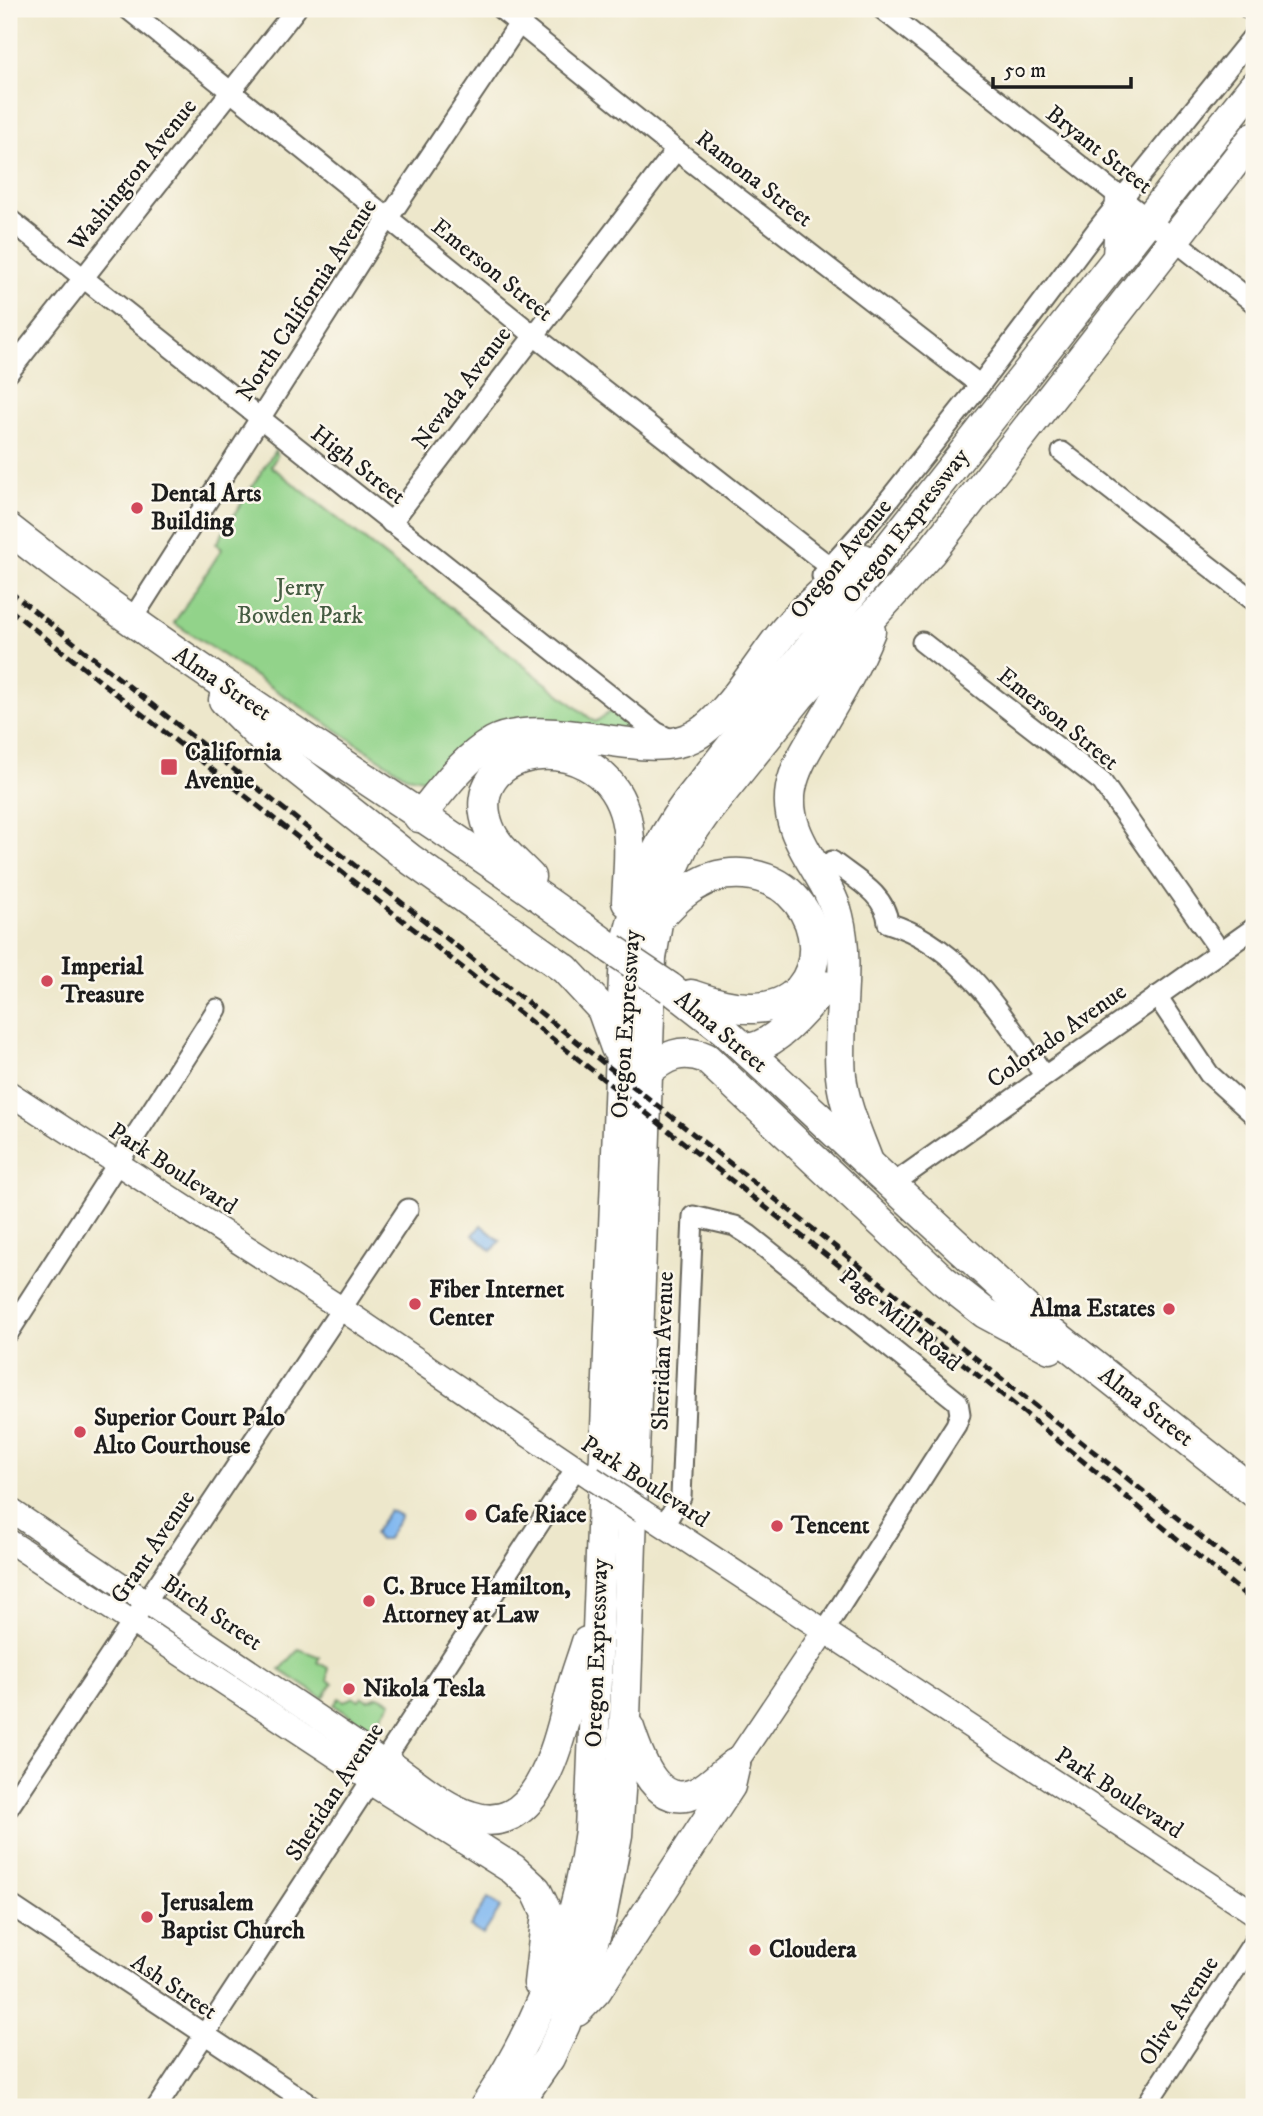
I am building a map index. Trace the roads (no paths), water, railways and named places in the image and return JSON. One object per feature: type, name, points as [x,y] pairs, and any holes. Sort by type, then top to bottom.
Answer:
[{"type":"main road","name":"Oregon Expressway","points":[[515,2107],[549,2058],[565,2024],[589,1956],[608,1889],[619,1815],[625,1718],[635,1074],[619,950],[639,890],[665,833],[1254,86]]},
{"type":"main road","name":"Oregon Expressway","points":[[485,2107],[506,2074],[536,2014],[568,1941],[587,1857],[592,1804],[598,1601],[635,1074],[655,922],[670,873],[684,844],[704,815],[799,697],[877,615],[930,553],[1254,137]]},
{"type":"main road","points":[[1118,257],[1121,198]]},
{"type":"main road","points":[[786,629],[854,566],[910,522]]},
{"type":"main road","name":"Alma Street","points":[[9,529],[131,621],[619,950],[670,989],[745,1049],[1049,1330],[1254,1492]]},
{"type":"main road","points":[[877,615],[860,657],[799,764],[790,791],[793,821],[835,906],[841,941],[841,1077],[847,1105],[880,1176]]},
{"type":"main road","name":"Oregon Avenue","points":[[419,817],[473,757],[495,741],[509,736],[543,734],[651,745],[682,741],[701,733],[716,719],[786,629]]},
{"type":"main road","points":[[180,655],[279,755],[410,859],[551,957],[579,981],[607,1019],[635,1074],[675,1054],[706,1058],[924,1262],[985,1313],[1034,1338],[1180,1433]]},
{"type":"main road","points":[[566,915],[496,840],[485,816],[485,803],[495,777],[518,759],[533,754],[565,756],[580,762],[609,784],[624,811],[628,843],[619,950]]},
{"type":"main road","points":[[655,922],[682,895],[702,881],[733,874],[749,874],[779,884],[792,894],[810,919],[814,933],[813,961],[808,974],[800,986],[777,1003],[757,1008],[735,1007],[670,989]]},
{"type":"main road","points":[[745,1049],[760,1046],[786,1028],[817,995],[835,971],[841,941]]},
{"type":"main road","points":[[378,1771],[464,1814],[485,1820],[516,1813],[537,1790],[554,1753],[598,1601]]},
{"type":"main road","points":[[625,1718],[651,1782],[672,1794],[685,1796],[698,1792],[736,1764]]},
{"type":"main road","points":[[565,2024],[596,1991],[672,1877],[730,1786],[736,1764]]},
{"type":"main road","points":[[378,1771],[513,1870],[536,1890],[547,1913],[536,2014]]},
{"type":"street","name":"Emerson Street","points":[[128,9],[533,334],[829,566]]},
{"type":"street","name":"Washington Avenue","points":[[9,372],[296,9]]},
{"type":"street","name":"Ramona Street","points":[[501,9],[524,16],[676,149],[980,386]]},
{"type":"street","name":"Bryant Street","points":[[881,9],[1254,303]]},
{"type":"street","points":[[1249,9],[1254,13]]},
{"type":"street","name":"North California Avenue","points":[[131,621],[388,218],[524,16]]},
{"type":"street","name":"Oregon Avenue","points":[[786,629],[829,566],[879,512],[980,386],[1121,198],[1254,35]]},
{"type":"street","name":"Nevada Avenue","points":[[391,523],[676,149]]},
{"type":"street","name":"High Street","points":[[9,219],[542,645],[664,738],[682,741]]},
{"type":"street","points":[[1062,452],[1254,601]]},
{"type":"street","name":"Emerson Street","points":[[922,642],[1102,782],[1220,951]]},
{"type":"street","points":[[832,861],[879,898],[887,914],[888,923],[928,940],[973,978],[1045,1076]]},
{"type":"street","name":"Colorado Avenue","points":[[880,1176],[1045,1076],[1254,928]]},
{"type":"street","points":[[1157,996],[1209,1074],[1254,1115]]},
{"type":"street","points":[[9,1332],[217,1009]]},
{"type":"street","name":"Park Boulevard","points":[[9,1093],[342,1309],[584,1473],[1254,1913]]},
{"type":"street","name":"Grant Avenue","points":[[9,1807],[408,1209]]},
{"type":"street","name":"Sheridan Avenue","points":[[664,1525],[681,1497],[693,1216]]},
{"type":"street","name":"Page Mill Road","points":[[693,1216],[726,1223],[749,1235],[958,1402],[960,1414],[956,1425],[825,1630],[736,1764]]},
{"type":"street","name":"Sheridan Avenue","points":[[157,2107],[378,1771],[584,1473]]},
{"type":"street","name":"Birch Street","points":[[9,1509],[146,1600],[378,1771]]},
{"type":"street","name":"Birch Street","points":[[9,1541],[132,1622],[378,1771]]},
{"type":"street","name":"Ash Street","points":[[9,1904],[314,2107]]},
{"type":"street","name":"Olive Avenue","points":[[1145,2107],[1254,1941]]},
{"type":"water","points":[[481,1225],[500,1241],[492,1251],[473,1235]]},
{"type":"water","points":[[389,1510],[401,1516],[386,1540],[379,1540],[374,1534]]},
{"type":"water","points":[[488,1898],[501,1907],[483,1935],[470,1927]]},
{"type":"railway","points":[[9,591],[1254,1579]]},
{"type":"railway","points":[[9,609],[999,1392],[1254,1602]]},
{"type":"place","name":"Dental Arts Building","points":[[137,508]]},
{"type":"place","name":"California Avenue","points":[[169,767]]},
{"type":"place","name":"Imperial Treasure","points":[[47,981]]},
{"type":"place","name":"Fiber Internet Center","points":[[415,1304]]},
{"type":"place","name":"Alma Estates","points":[[1169,1309]]},
{"type":"place","name":"Superior Court Palo Alto Courthouse","points":[[80,1432]]},
{"type":"place","name":"Cafe Riace","points":[[471,1515]]},
{"type":"place","name":"Tencent","points":[[777,1526]]},
{"type":"place","name":"C. Bruce Hamilton, Attorney at Law","points":[[369,1601]]},
{"type":"place","name":"Nikola Tesla","points":[[349,1689]]},
{"type":"place","name":"Jerusalem Baptist Church","points":[[147,1917]]},
{"type":"place","name":"Cloudera","points":[[755,1950]]},
{"type":"park label","name":"Jerry Bowden Park","points":[[300,602]]}]
